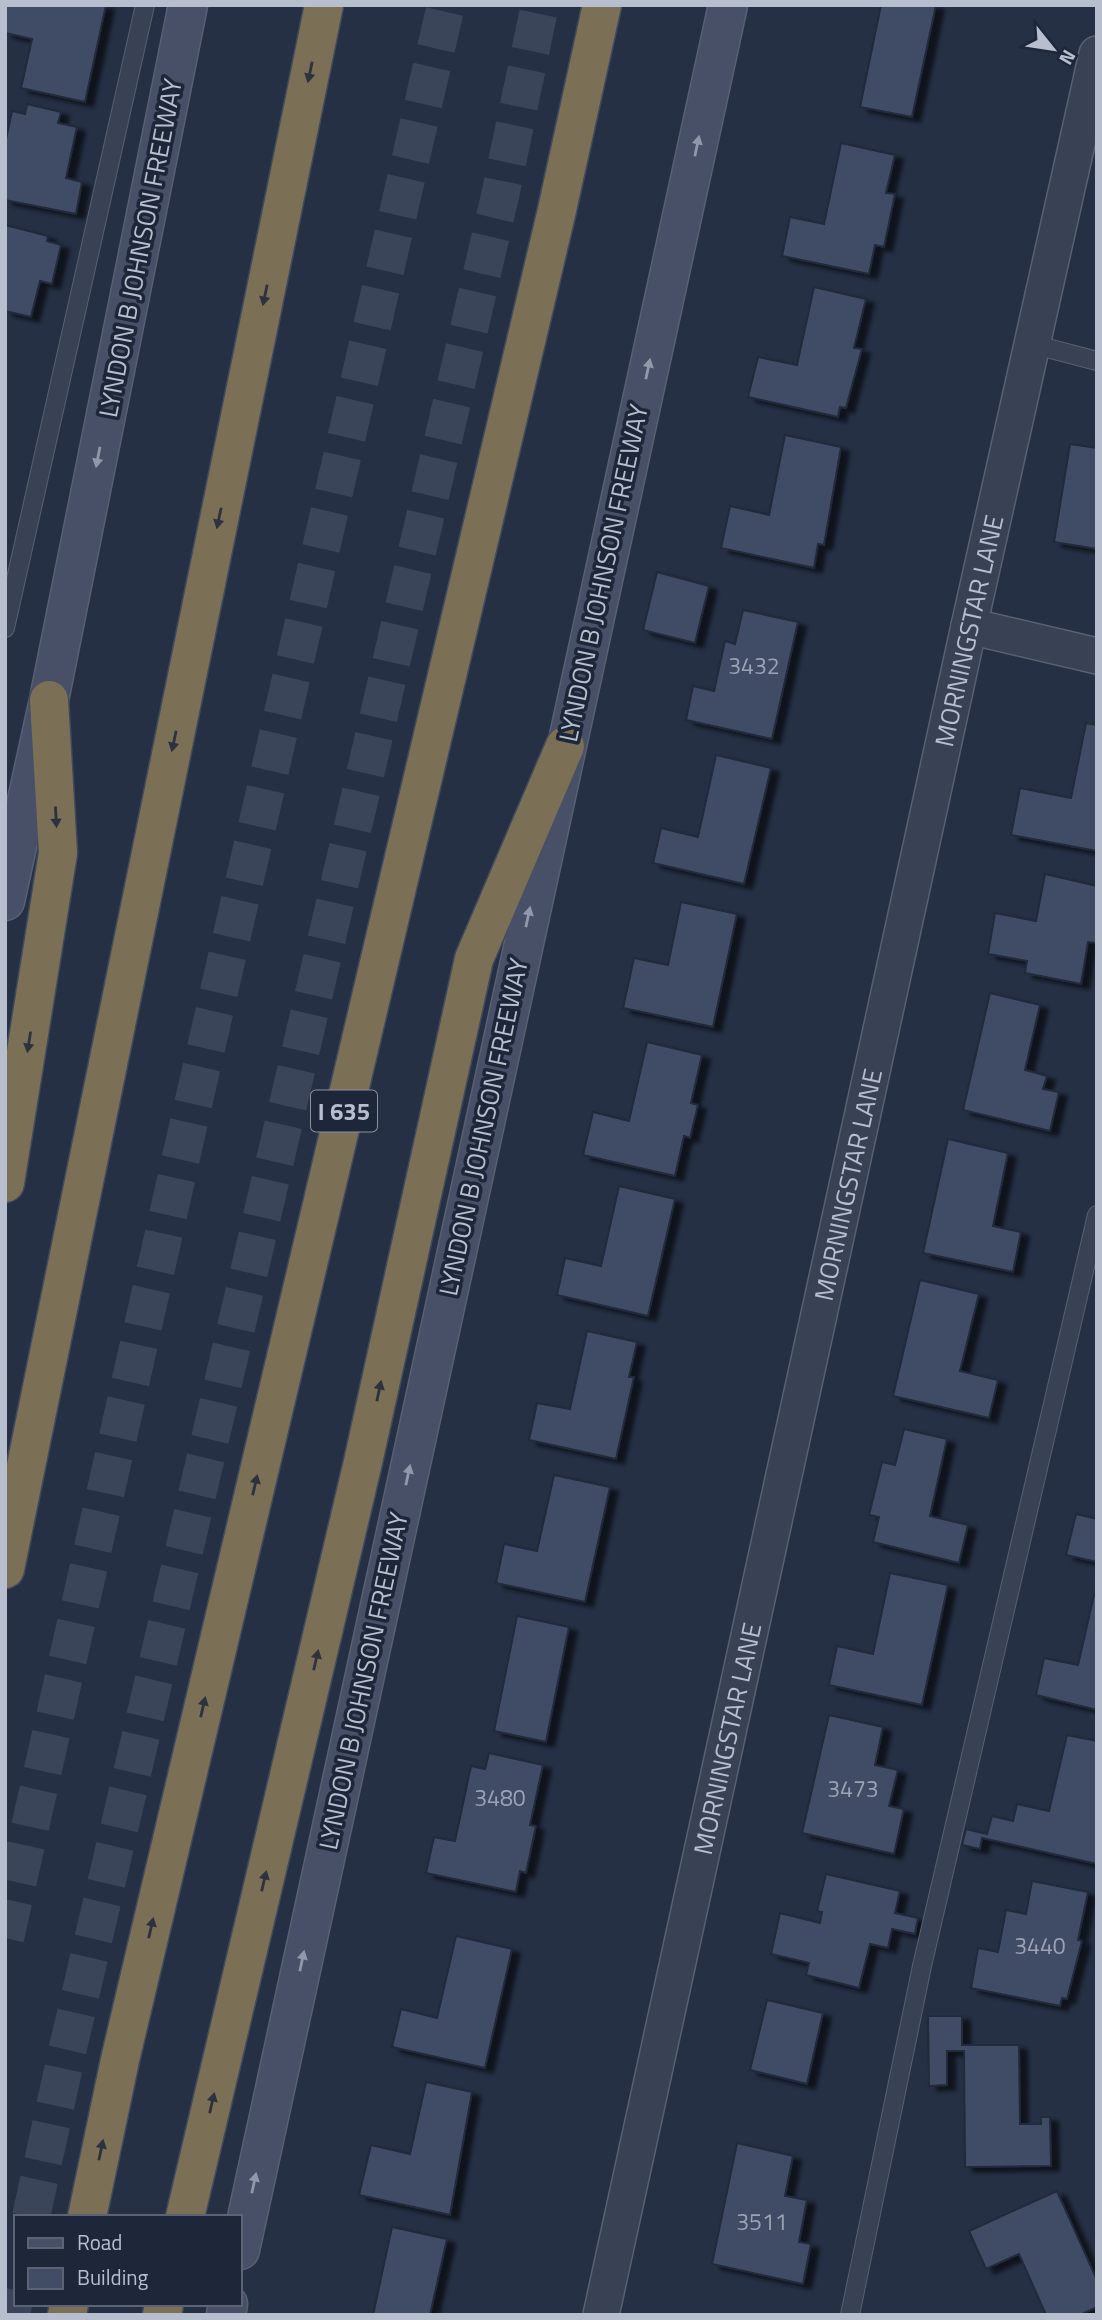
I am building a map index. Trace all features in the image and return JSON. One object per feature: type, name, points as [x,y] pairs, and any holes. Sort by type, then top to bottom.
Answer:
[{"type":"highway","points":[[5,1569],[324,5]]},
{"type":"highway","name":"I 635","points":[[87,2215],[120,2060],[547,250],[602,5]]},
{"type":"highway","points":[[5,1183],[58,853],[49,700]]},
{"type":"highway","points":[[185,2215],[363,1462],[474,960],[565,746]]},
{"type":"main road","name":"LYNDON B JOHNSON FREEWAY","points":[[5,901],[49,700],[188,5]]},
{"type":"main road","name":"LYNDON B JOHNSON FREEWAY","points":[[242,2241],[728,5]]},
{"type":"street","name":"MORNINGSTAR LANE","points":[[601,2315],[969,626],[1097,54]]},
{"type":"street","points":[[969,626],[1097,656]]},
{"type":"lane","points":[[5,628],[145,5]]},
{"type":"lane","points":[[1032,344],[1097,362]]},
{"type":"lane","points":[[850,2315],[922,1966],[1097,1215]]},
{"type":"building","points":[[5,5],[106,5],[85,102],[21,88],[32,39],[5,33]]},
{"type":"building","points":[[881,5],[936,5],[912,117],[860,107]]},
{"type":"building","points":[[27,104],[61,112],[58,123],[77,127],[66,178],[82,182],[76,214],[5,200],[5,144],[12,111],[25,114]]},
{"type":"building","points":[[841,143],[895,155],[886,193],[895,194],[884,247],[875,245],[869,274],[782,256],[790,217],[824,224]]},
{"type":"building","points":[[5,225],[48,236],[47,241],[61,245],[52,284],[40,281],[31,317],[5,311]]},
{"type":"building","points":[[814,287],[866,299],[854,348],[862,349],[846,408],[840,407],[838,417],[748,397],[758,357],[797,365]]},
{"type":"building","points":[[785,435],[841,447],[824,545],[818,544],[814,568],[721,548],[730,506],[769,515]]},
{"type":"building","points":[[1070,444],[1097,448],[1097,549],[1054,542]]},
{"type":"building","points":[[657,572],[709,586],[695,643],[643,630]]},
{"type":"building","points":[[743,610],[798,622],[772,739],[686,720],[693,686],[714,691],[725,641],[735,644]]},
{"type":"building","points":[[1086,723],[1097,725],[1097,851],[1011,835],[1020,788],[1071,798]]},
{"type":"building","points":[[716,755],[771,768],[744,884],[653,863],[661,828],[698,837]]},
{"type":"building","points":[[1045,874],[1097,886],[1097,939],[1096,943],[1088,942],[1081,984],[1025,973],[1027,961],[988,954],[995,913],[1036,921]]},
{"type":"building","points":[[681,902],[737,914],[713,1027],[623,1008],[634,958],[668,965]]},
{"type":"building","points":[[990,993],[1040,1005],[1025,1070],[1047,1076],[1043,1089],[1059,1092],[1050,1131],[963,1110]]},
{"type":"building","points":[[647,1042],[702,1055],[691,1103],[698,1105],[690,1138],[684,1136],[675,1176],[583,1155],[593,1112],[629,1121]]},
{"type":"building","points":[[948,1139],[1008,1153],[993,1226],[1021,1232],[1013,1272],[923,1253]]},
{"type":"building","points":[[619,1186],[675,1199],[648,1316],[557,1295],[565,1258],[601,1266]]},
{"type":"building","points":[[920,1280],[979,1294],[960,1371],[998,1380],[989,1418],[893,1396]]},
{"type":"building","points":[[587,1331],[637,1342],[629,1377],[634,1377],[616,1459],[529,1440],[537,1403],[570,1409]]},
{"type":"building","points":[[904,1429],[947,1439],[930,1516],[968,1525],[959,1563],[873,1542],[879,1517],[869,1515],[882,1462],[895,1465]]},
{"type":"building","points":[[554,1475],[610,1487],[585,1602],[496,1583],[504,1544],[537,1551]]},
{"type":"building","points":[[1076,1514],[1097,1519],[1097,1562],[1066,1555]]},
{"type":"building","points":[[890,1573],[948,1585],[922,1705],[829,1685],[837,1646],[873,1654]]},
{"type":"building","points":[[1094,1595],[1097,1596],[1097,1710],[1036,1695],[1044,1658],[1078,1665]]},
{"type":"building","points":[[517,1616],[569,1627],[546,1742],[494,1731]]},
{"type":"building","points":[[829,1715],[883,1727],[875,1765],[898,1770],[889,1806],[904,1809],[894,1854],[802,1833]]},
{"type":"building","points":[[1067,1735],[1097,1741],[1097,1864],[982,1838],[980,1849],[962,1845],[966,1829],[987,1834],[992,1816],[1013,1821],[1017,1804],[1049,1811]]},
{"type":"building","points":[[489,1753],[543,1765],[530,1825],[536,1826],[526,1873],[520,1871],[516,1892],[426,1873],[434,1837],[455,1841],[471,1766],[485,1769]]},
{"type":"building","points":[[826,1874],[900,1891],[895,1913],[918,1918],[915,1934],[892,1929],[888,1948],[870,1944],[859,1988],[806,1975],[809,1963],[771,1954],[780,1913],[820,1923],[822,1912],[817,1911]]},
{"type":"building","points":[[1032,1881],[1088,1892],[1078,1940],[1082,1941],[1067,1999],[1062,1998],[1060,2006],[971,1988],[978,1948],[998,1952],[1006,1910],[1026,1914]]},
{"type":"building","points":[[456,1936],[512,1949],[485,2068],[392,2047],[401,2009],[437,2018]]},
{"type":"building","points":[[767,2000],[823,2013],[807,2084],[750,2070]]},
{"type":"building","points":[[928,2016],[962,2016],[962,2045],[1019,2045],[1020,2124],[1041,2124],[1041,2117],[1050,2117],[1051,2166],[965,2167],[964,2051],[947,2051],[947,2085],[929,2086]]},
{"type":"building","points":[[426,2082],[472,2092],[450,2215],[359,2195],[371,2145],[410,2154]]},
{"type":"building","points":[[737,2143],[793,2156],[785,2196],[807,2200],[799,2242],[811,2244],[803,2284],[712,2264]]},
{"type":"building","points":[[1057,2191],[1097,2280],[1097,2307],[1080,2315],[1046,2315],[1019,2254],[986,2269],[969,2231]]},
{"type":"building","points":[[392,2227],[447,2239],[430,2315],[373,2315]]},
{"type":"tunnel","points":[[5,1938],[189,1122],[446,5]]},
{"type":"tunnel","points":[[31,2215],[67,2052],[500,196],[540,5]]},
{"type":"tunnel","points":[[11,2315],[14,2300]]}]
